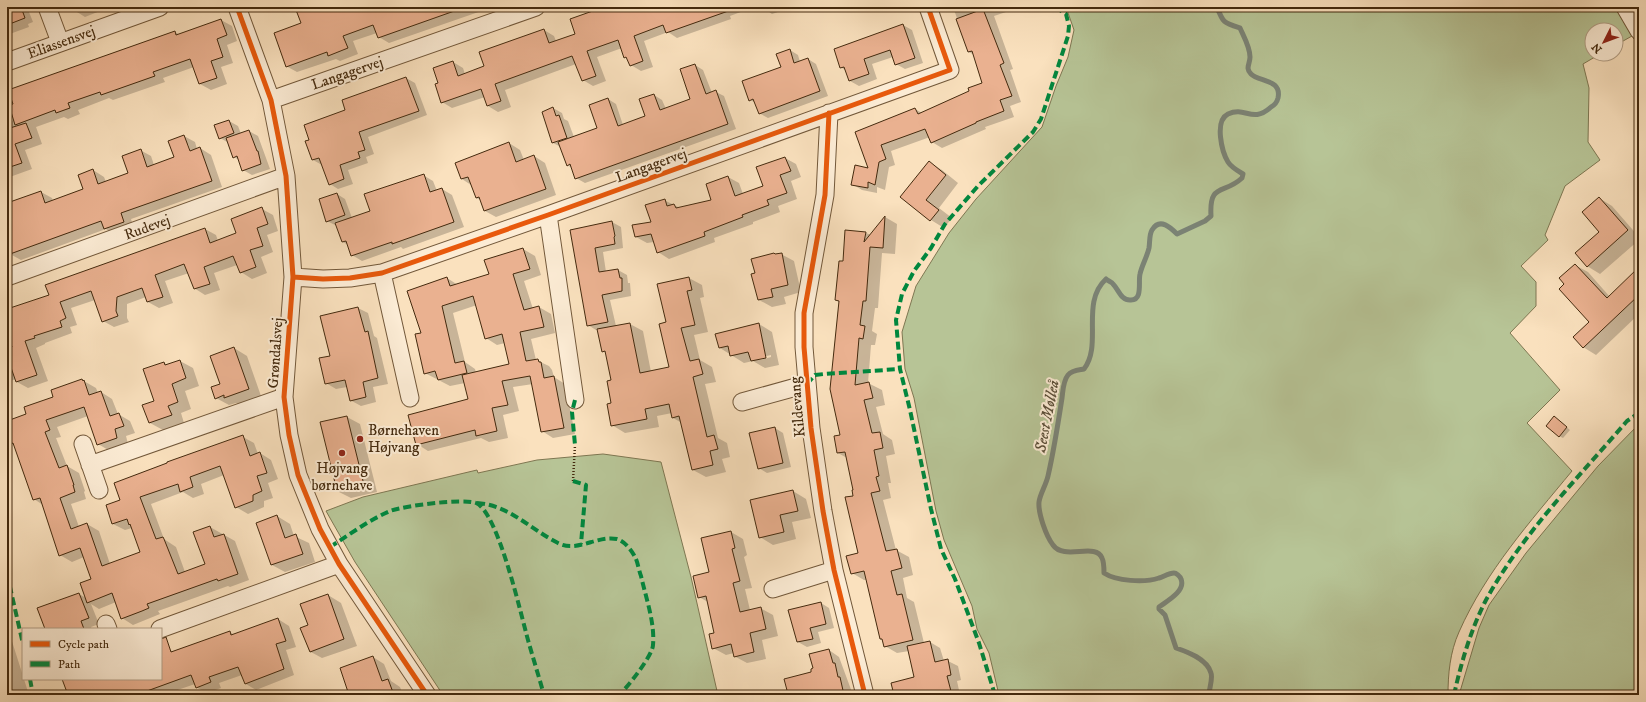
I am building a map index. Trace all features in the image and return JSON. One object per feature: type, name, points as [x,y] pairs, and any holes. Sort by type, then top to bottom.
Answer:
[{"type":"street","points":[[47,7],[60,42]]},
{"type":"street","name":"Eliassensvej","points":[[7,62],[160,7]]},
{"type":"street","name":"Grøndalsvej","points":[[237,7],[271,100],[286,176],[293,276],[284,397],[289,435],[298,475],[320,529],[339,564],[426,695]]},
{"type":"street","name":"Langagervej","points":[[271,100],[536,7]]},
{"type":"street","name":"Langagervej","points":[[293,276],[323,279],[350,278],[382,273],[548,216],[950,70],[928,7]]},
{"type":"street","points":[[1625,7],[1639,31]]},
{"type":"street","name":"Kildevang","points":[[830,113],[825,194],[804,313],[804,347],[811,428],[823,511],[834,570],[865,695]]},
{"type":"street","name":"Rudevej","points":[[7,277],[286,176]]},
{"type":"street","points":[[548,216],[575,400]]},
{"type":"street","points":[[382,273],[410,398]]},
{"type":"street","name":"Kildevang","points":[[742,402],[807,384]]},
{"type":"street","name":"Grøndalsvej","points":[[90,465],[284,397]]},
{"type":"street","points":[[83,444],[99,490]]},
{"type":"street","points":[[162,628],[339,564]]},
{"type":"street","points":[[773,589],[834,570]]},
{"type":"path","points":[[573,481],[575,445]]},
{"type":"green space","points":[[1066,7],[1615,7],[1624,22],[1584,22],[1584,62],[1586,62],[1583,64],[1589,88],[1588,142],[1600,160],[1565,186],[1545,235],[1548,240],[1521,266],[1536,282],[1536,306],[1510,333],[1560,390],[1527,423],[1572,471],[1510,548],[1482,588],[1459,632],[1453,647],[1449,671],[1448,695],[999,695],[989,653],[977,629],[972,606],[944,540],[936,511],[914,398],[905,369],[902,332],[916,286],[949,233],[976,199],[1042,127],[1068,57],[1074,30]]},
{"type":"green space","points":[[1624,22],[1632,36],[1624,40]]},
{"type":"green space","points":[[1639,424],[1639,454],[1637,458],[1639,460],[1639,695],[1459,695],[1479,628],[1489,605],[1526,553],[1598,466]]},
{"type":"green space","points":[[603,454],[661,462],[691,577],[717,691],[709,693],[710,695],[443,695],[355,562],[326,511],[363,497],[477,470],[478,473],[537,460]]},
{"type":"building","points":[[7,7],[21,7],[25,18],[7,25]]},
{"type":"building","points":[[304,7],[460,7],[460,9],[378,38],[373,25],[343,36],[348,48],[328,56],[327,52],[286,67],[274,33],[301,23],[296,10]]},
{"type":"building","points":[[604,7],[734,7],[734,9],[666,33],[663,25],[634,36],[643,61],[630,66],[626,57],[624,58],[618,40],[587,51],[596,76],[582,81],[572,56],[495,84],[501,101],[487,106],[481,89],[441,103],[435,84],[438,83],[433,68],[453,61],[458,76],[484,66],[479,52],[544,29],[549,43],[575,34],[570,19]]},
{"type":"building","points":[[983,9],[1004,63],[1000,65],[1012,96],[1000,100],[1004,111],[931,143],[925,129],[881,145],[886,159],[879,162],[875,185],[868,182],[868,188],[851,185],[855,165],[868,168],[855,132],[915,108],[918,114],[969,91],[968,88],[982,83],[972,51],[968,52],[956,19]]},
{"type":"building","points":[[221,19],[227,35],[217,39],[223,57],[211,61],[217,78],[199,84],[190,59],[153,72],[155,76],[101,95],[100,92],[68,103],[70,108],[56,113],[55,110],[15,125],[9,105],[13,104],[8,90],[175,31],[176,35]]},
{"type":"building","points":[[903,24],[915,58],[895,65],[890,50],[864,59],[869,74],[849,81],[844,67],[840,68],[834,49]]},
{"type":"building","points":[[790,49],[794,63],[808,58],[820,91],[759,114],[753,99],[749,101],[742,81],[781,67],[776,54]]},
{"type":"building","points":[[695,64],[706,94],[716,90],[728,124],[575,179],[570,164],[567,166],[558,142],[597,128],[589,105],[608,98],[618,126],[645,116],[639,99],[654,94],[660,110],[690,99],[680,69]]},
{"type":"building","points":[[406,77],[419,111],[359,132],[365,150],[358,152],[360,158],[340,165],[344,179],[329,185],[319,158],[312,160],[305,141],[309,140],[304,125],[345,110],[342,100]]},
{"type":"building","points":[[553,107],[556,116],[559,115],[567,138],[552,143],[542,112]]},
{"type":"building","points":[[229,120],[234,133],[219,139],[214,125]]},
{"type":"building","points":[[26,123],[32,138],[15,144],[22,163],[7,168],[7,126],[9,126],[10,130],[10,128]]},
{"type":"building","points":[[249,130],[258,151],[261,164],[242,171],[237,156],[233,158],[226,138]]},
{"type":"building","points":[[184,135],[190,151],[200,147],[212,181],[121,213],[124,222],[104,229],[101,221],[10,254],[7,247],[7,203],[41,191],[45,203],[83,189],[78,175],[93,169],[98,184],[128,173],[122,156],[141,149],[147,167],[174,157],[168,141]]},
{"type":"building","points":[[509,142],[516,162],[534,155],[546,189],[484,211],[479,197],[476,198],[468,177],[461,179],[455,163]]},
{"type":"building","points":[[785,157],[791,171],[780,175],[787,193],[767,200],[769,205],[704,232],[705,236],[657,253],[651,234],[635,237],[632,225],[651,222],[645,205],[665,199],[667,206],[674,204],[676,208],[711,200],[706,184],[728,176],[735,196],[763,186],[756,167]]},
{"type":"building","points":[[929,161],[946,175],[926,200],[939,210],[930,221],[900,197]]},
{"type":"building","points":[[424,174],[430,192],[442,188],[454,222],[392,244],[392,242],[351,256],[346,241],[342,242],[335,223],[370,211],[364,194]]},
{"type":"building","points":[[337,193],[345,215],[326,222],[319,199]]},
{"type":"building","points":[[1599,197],[1628,230],[1587,267],[1575,253],[1599,232],[1582,212]]},
{"type":"building","points":[[262,207],[268,224],[257,228],[263,246],[250,250],[256,267],[240,273],[233,256],[204,267],[210,284],[194,289],[184,264],[155,275],[163,297],[147,302],[142,288],[117,297],[116,311],[118,316],[102,322],[91,291],[60,302],[66,318],[60,321],[62,327],[34,336],[35,338],[25,341],[37,375],[16,382],[7,356],[7,349],[12,347],[7,334],[7,309],[49,295],[45,285],[205,228],[210,243],[236,233],[231,219]]},
{"type":"building","points":[[885,216],[883,248],[870,247],[866,301],[863,301],[860,325],[865,326],[863,339],[859,338],[855,385],[869,382],[873,398],[864,400],[872,433],[880,432],[883,448],[874,450],[879,476],[876,477],[880,491],[871,493],[886,551],[897,549],[902,568],[891,571],[897,595],[902,594],[913,640],[884,647],[882,639],[880,639],[864,571],[851,574],[846,556],[858,553],[845,497],[853,496],[853,490],[845,452],[837,453],[834,436],[840,435],[830,389],[839,301],[835,300],[839,261],[843,261],[845,230],[866,232],[864,242]]},
{"type":"building","points":[[612,221],[615,244],[595,248],[599,272],[618,269],[620,278],[622,278],[622,291],[602,295],[608,322],[587,326],[570,230]]},
{"type":"building","points":[[523,248],[530,269],[513,274],[524,310],[539,306],[544,327],[520,332],[526,361],[538,359],[539,362],[541,362],[544,378],[554,376],[564,428],[541,432],[530,376],[502,381],[508,405],[492,408],[497,431],[476,436],[475,430],[416,445],[408,415],[468,399],[462,375],[509,364],[502,334],[485,339],[473,296],[442,306],[455,363],[464,361],[467,373],[438,380],[435,371],[424,374],[415,334],[421,333],[407,291],[447,277],[450,286],[489,274],[484,260]]},
{"type":"building","points":[[774,253],[782,253],[788,285],[771,289],[773,297],[758,300],[751,274],[755,273],[751,259]]},
{"type":"building","points":[[1575,264],[1607,298],[1639,267],[1639,295],[1583,348],[1573,337],[1589,322],[1559,289],[1564,284],[1559,278]]},
{"type":"building","points":[[689,277],[692,290],[687,291],[695,325],[681,328],[690,361],[699,359],[703,374],[693,377],[707,437],[714,435],[718,449],[710,451],[713,465],[692,470],[679,416],[672,418],[669,404],[645,409],[647,419],[611,426],[607,404],[611,403],[607,381],[611,380],[605,351],[602,352],[597,329],[630,323],[640,373],[669,367],[659,324],[666,322],[657,284]]},
{"type":"building","points":[[358,307],[365,332],[368,331],[378,378],[363,382],[366,397],[350,401],[345,380],[325,384],[319,358],[330,356],[320,316]]},
{"type":"building","points":[[759,323],[766,358],[751,361],[748,352],[730,356],[728,346],[719,348],[715,334]]},
{"type":"building","points":[[234,347],[249,389],[224,398],[224,395],[215,399],[211,387],[220,384],[210,356]]},
{"type":"building","points":[[180,360],[186,378],[172,384],[178,402],[168,406],[172,415],[149,423],[142,405],[154,401],[143,369],[164,362],[165,365]]},
{"type":"building","points":[[82,379],[83,381],[84,380],[89,395],[101,391],[110,416],[119,413],[124,426],[115,429],[117,438],[97,445],[84,407],[46,420],[50,430],[45,432],[59,468],[67,465],[74,485],[75,492],[60,498],[71,529],[87,523],[102,566],[140,552],[127,519],[112,524],[106,505],[120,500],[114,483],[243,435],[250,456],[260,452],[267,473],[257,476],[262,491],[253,495],[253,501],[235,508],[220,466],[190,477],[193,487],[180,492],[178,484],[140,497],[156,539],[163,537],[178,574],[205,564],[193,532],[210,526],[214,537],[224,534],[238,574],[218,581],[217,579],[147,604],[149,608],[121,619],[112,593],[87,603],[80,583],[91,579],[80,548],[59,556],[40,498],[33,500],[13,443],[10,444],[7,435],[7,421],[26,414],[24,407],[53,397],[51,390]]},
{"type":"building","name":"Højvang børnehave","points":[[347,416],[364,485],[337,491],[320,422]]},
{"type":"building","points":[[1554,416],[1567,427],[1559,437],[1546,426]]},
{"type":"building","points":[[775,427],[783,463],[758,469],[749,433]]},
{"type":"building","points":[[793,490],[798,511],[780,515],[784,532],[759,538],[750,500]]},
{"type":"building","points":[[277,515],[285,538],[296,534],[303,554],[271,565],[256,523]]},
{"type":"building","points":[[731,531],[735,548],[732,549],[740,581],[733,583],[740,612],[761,607],[766,629],[750,633],[754,652],[734,657],[731,644],[712,649],[709,634],[714,633],[706,596],[698,598],[693,576],[709,572],[701,538]]},
{"type":"building","points":[[79,593],[89,618],[81,621],[84,628],[45,628],[37,608]]},
{"type":"building","points":[[328,594],[344,639],[310,652],[300,628],[308,625],[300,604]]},
{"type":"building","points":[[821,602],[826,624],[810,628],[813,639],[797,642],[788,610]]},
{"type":"building","points":[[278,618],[286,641],[276,644],[284,669],[245,684],[238,667],[209,677],[211,682],[196,688],[191,675],[136,695],[68,695],[62,680],[162,680],[162,639],[166,637],[171,652],[230,631],[231,635]]},
{"type":"building","points":[[930,641],[935,662],[948,659],[951,675],[947,676],[952,695],[894,695],[891,683],[914,677],[907,646]]},
{"type":"building","points":[[829,649],[833,663],[835,663],[838,677],[840,677],[844,695],[799,695],[799,692],[788,694],[784,679],[811,672],[811,669],[813,668],[809,654]]},
{"type":"building","points":[[373,656],[382,681],[388,679],[394,695],[349,695],[340,668]]},
{"type":"waterway","name":"Seest Mølleå","points":[[1209,695],[1212,678],[1209,668],[1201,660],[1176,648],[1165,615],[1159,609],[1159,607],[1171,599],[1181,588],[1182,583],[1179,576],[1172,573],[1153,580],[1138,581],[1109,576],[1104,573],[1103,561],[1099,554],[1093,551],[1064,552],[1053,545],[1045,530],[1041,518],[1039,502],[1050,466],[1065,380],[1071,372],[1084,369],[1089,359],[1092,348],[1094,300],[1098,289],[1106,279],[1112,283],[1120,295],[1125,299],[1131,300],[1137,297],[1139,294],[1140,274],[1149,248],[1151,232],[1155,226],[1158,224],[1165,225],[1177,234],[1205,221],[1211,216],[1212,198],[1215,194],[1242,178],[1243,174],[1229,164],[1224,151],[1220,137],[1221,123],[1224,118],[1228,114],[1234,112],[1254,115],[1259,114],[1274,105],[1278,99],[1277,87],[1269,82],[1255,77],[1249,72],[1249,50],[1240,28],[1225,22],[1217,7]]},
{"type":"marked path","points":[[995,695],[979,643],[955,579],[941,549],[900,369],[896,320],[902,294],[914,271],[931,248],[945,224],[978,186],[1033,132],[1041,119],[1068,36],[1069,26],[1066,14],[1055,7]]},
{"type":"marked path","points":[[807,384],[815,375],[900,369]]},
{"type":"marked path","points":[[575,400],[572,412],[575,445]]},
{"type":"marked path","points":[[1454,695],[1471,634],[1486,600],[1500,576],[1516,552],[1552,507],[1627,421],[1639,413]]},
{"type":"marked path","points":[[573,481],[586,485],[581,544]]},
{"type":"marked path","points":[[330,547],[367,523],[390,511],[433,503],[459,501],[476,503],[484,510],[492,525],[508,566],[544,695]]},
{"type":"marked path","points":[[477,503],[499,508],[519,518],[565,546],[580,545],[610,538],[620,540],[631,550],[637,561],[650,610],[653,628],[653,645],[649,656],[628,686],[619,695]]},
{"type":"marked path","points":[[7,574],[22,640]]},
{"type":"marked path","points":[[30,680],[33,695]]},
{"type":"cycle path","points":[[237,7],[271,100],[286,176],[293,277],[284,397],[289,435],[298,475],[320,529],[339,564],[427,695]]},
{"type":"cycle path","points":[[293,277],[323,279],[350,278],[382,273],[548,215],[950,70],[928,7]]},
{"type":"cycle path","points":[[829,113],[825,195],[804,313],[804,347],[811,428],[823,511],[834,570],[865,695]]},
{"type":"place","name":"Børnehaven Højvang","points":[[360,439]]},
{"type":"place","name":"Højvang børnehave","points":[[342,453]]}]
